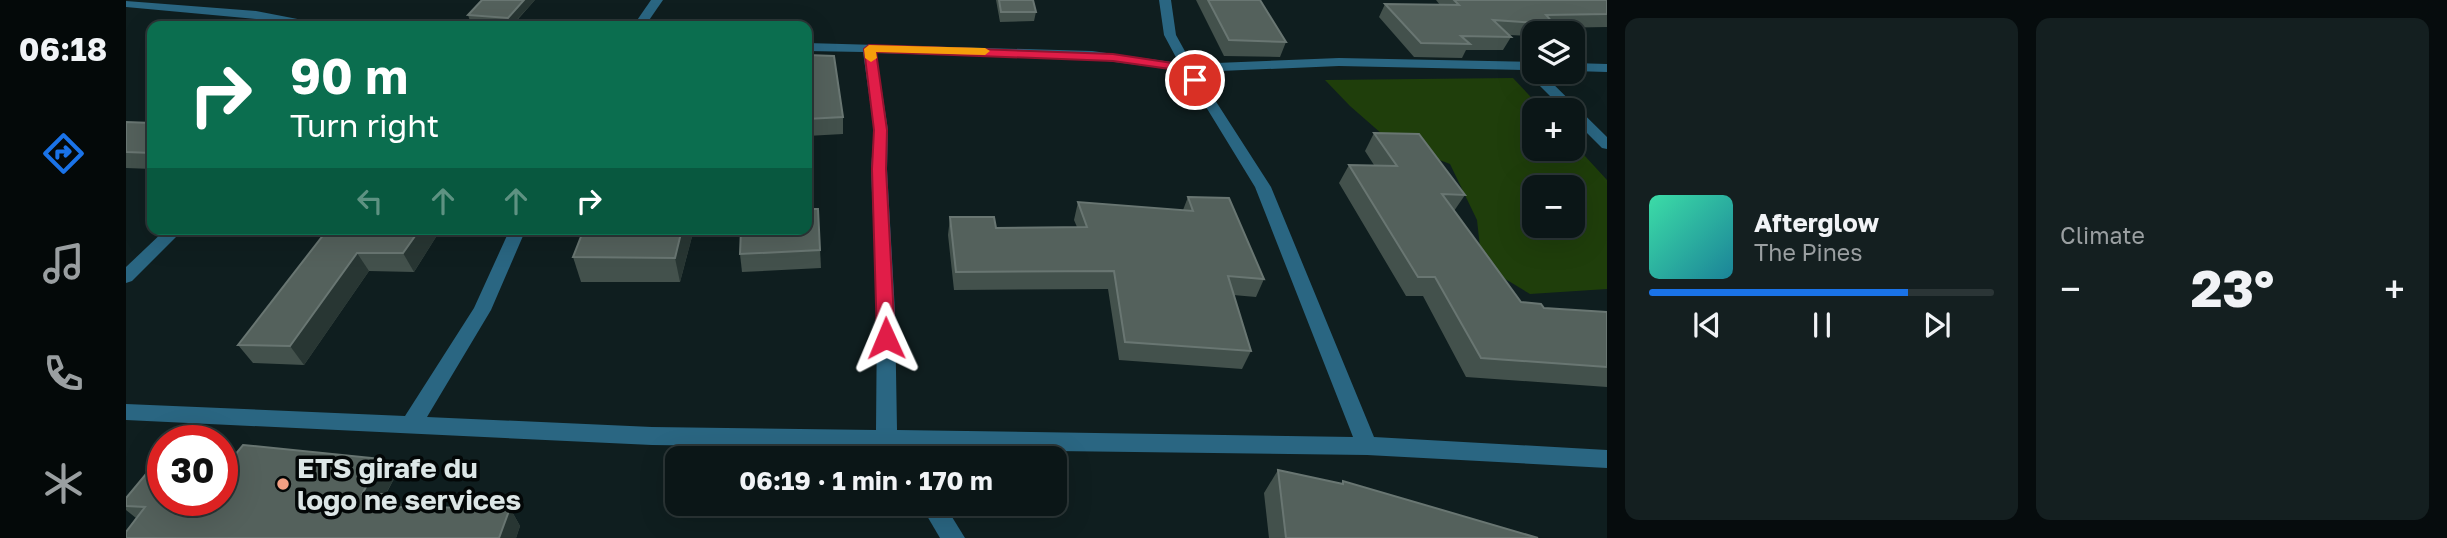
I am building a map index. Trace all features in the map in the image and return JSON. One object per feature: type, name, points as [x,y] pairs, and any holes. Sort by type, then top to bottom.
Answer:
[{"type":"street","points":[[642,21],[657,0]]},
{"type":"street","points":[[1165,0],[1170,35],[1263,187],[1367,446]]},
{"type":"street","points":[[126,4],[256,15],[287,21]]},
{"type":"street","points":[[812,47],[1092,55],[1188,68],[1225,69],[1339,62],[1522,66]]},
{"type":"street","points":[[869,49],[881,130],[879,169],[886,312],[887,439],[892,446]]},
{"type":"street","points":[[1585,67],[1607,68]]},
{"type":"street","points":[[1548,84],[1561,98]]},
{"type":"street","points":[[1585,123],[1607,145]]},
{"type":"street","points":[[126,277],[170,235]]},
{"type":"street","points":[[410,426],[482,310],[515,235]]},
{"type":"street","points":[[126,412],[652,436],[1367,446],[1607,458]]},
{"type":"street","points":[[939,516],[953,538]]},
{"type":"green space","points":[[1513,78],[1532,98],[1522,98],[1522,161],[1585,161],[1585,156],[1607,180],[1607,289],[1530,294],[1482,265],[1477,220],[1450,164],[1390,141],[1325,80]]},
{"type":"building","points":[[482,0],[524,0],[508,18],[468,15]]},
{"type":"building","points":[[999,0],[1033,0],[1036,12],[1001,12]]},
{"type":"building","points":[[1208,0],[1260,0],[1286,42],[1229,40]]},
{"type":"building","points":[[1454,0],[1607,0],[1607,14],[1546,15],[1551,21],[1493,20],[1511,37],[1461,36],[1470,44],[1421,43],[1385,4],[1459,5]]},
{"type":"building","points":[[812,55],[834,56],[843,117],[812,119]]},
{"type":"building","points":[[126,122],[147,123],[147,153],[126,152]]},
{"type":"building","points":[[1374,133],[1419,134],[1465,195],[1442,194],[1521,302],[1541,304],[1544,308],[1607,312],[1607,367],[1481,358],[1435,277],[1418,277],[1349,165],[1397,166]]},
{"type":"building","points":[[1188,197],[1229,198],[1264,279],[1228,276],[1251,351],[1125,342],[1114,271],[956,272],[950,217],[994,217],[996,228],[1087,227],[1078,202],[1193,211]]},
{"type":"building","points":[[812,209],[818,209],[820,250],[740,254],[741,235],[812,235]]},
{"type":"building","points":[[323,235],[416,235],[403,253],[357,253],[290,346],[238,345]]},
{"type":"building","points":[[582,235],[681,235],[675,258],[573,257]]},
{"type":"building","points":[[243,445],[382,459],[362,494],[394,494],[388,507],[510,508],[499,538],[126,538],[126,532],[145,507],[126,506],[126,498],[147,473],[147,516],[238,516],[238,451]]},
{"type":"building","points":[[1278,470],[1343,484],[1343,481],[1538,538],[1286,538]]},
{"type":"slow traffic","points":[[871,58],[869,49],[985,51]]},
{"type":"place","name":"ETS girafe du logo ne services","points":[[283,484]]},
{"type":"route","points":[[886,338],[879,169],[881,130],[869,49],[1092,55],[1188,68],[1195,80]]}]
